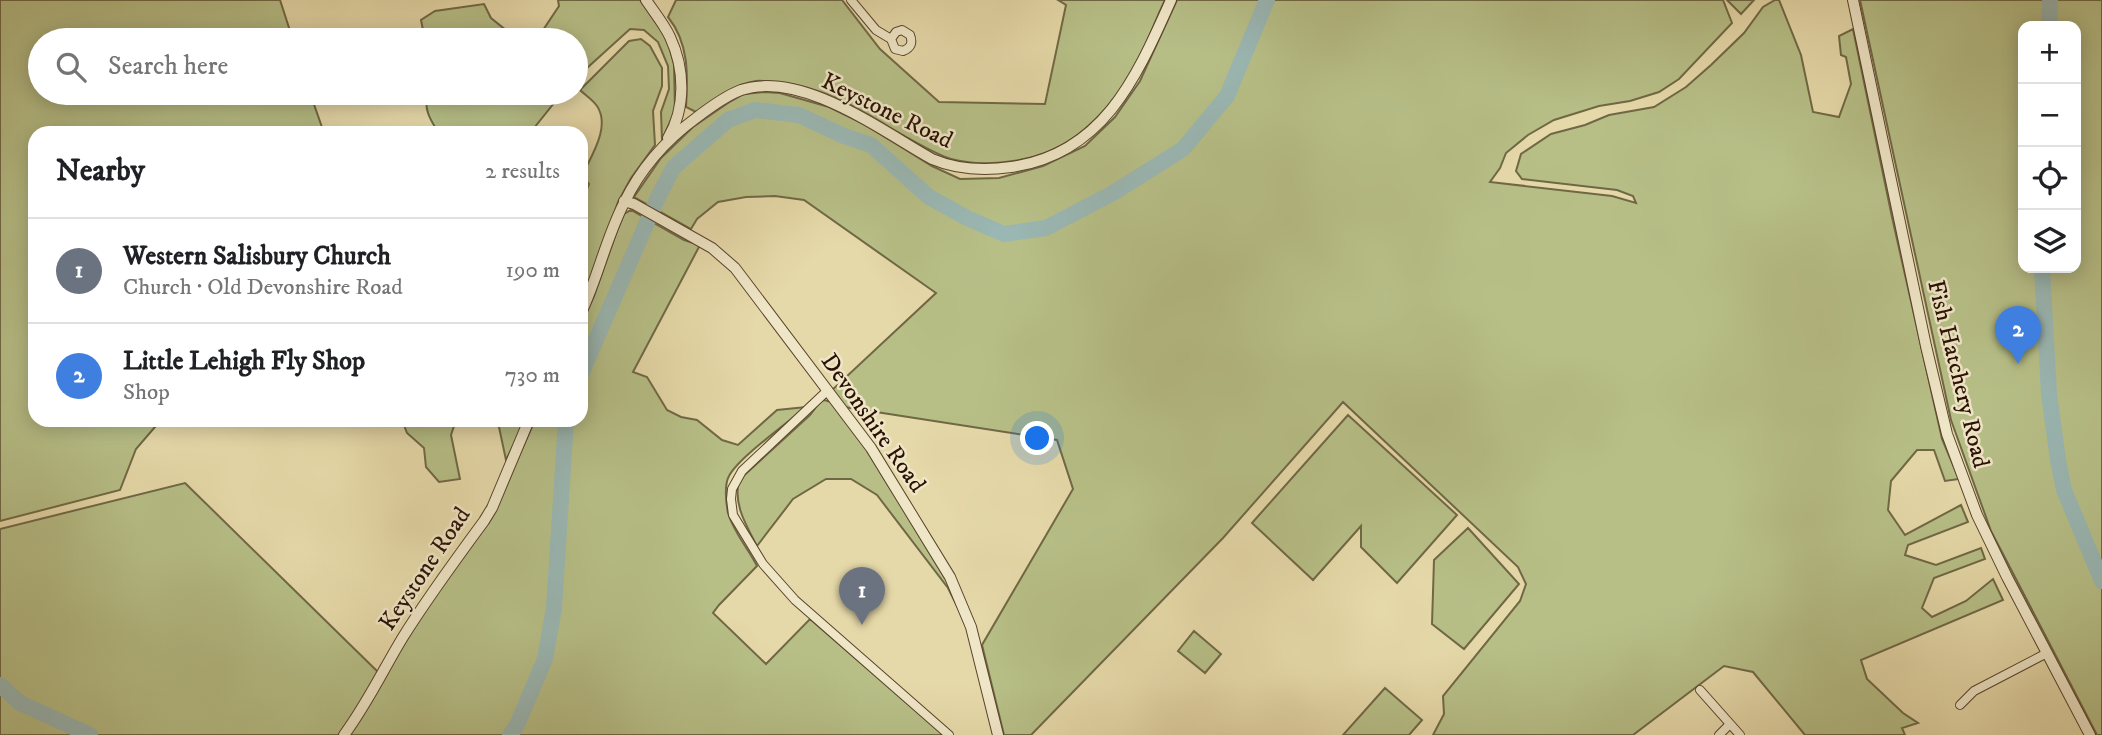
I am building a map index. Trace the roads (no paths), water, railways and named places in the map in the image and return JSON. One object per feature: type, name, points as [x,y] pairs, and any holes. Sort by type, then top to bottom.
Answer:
[{"type":"street","points":[[646,0],[669,34],[679,64],[681,80],[678,114],[671,133],[660,150]]},
{"type":"street","points":[[850,0],[876,30],[891,39]]},
{"type":"street","name":"Keystone Road","points":[[588,297],[629,202],[651,160],[686,126],[726,97],[742,90],[793,90],[836,104],[945,165],[981,170],[1019,166],[1037,162],[1072,147],[1116,106],[1138,72],[1171,0]]},
{"type":"street","name":"Fish Hatchery Road","points":[[1853,0],[1947,433],[1978,515],[2007,577],[2090,735]]},
{"type":"street","name":"Devonshire Road","points":[[629,202],[712,248],[735,268],[871,449],[958,593],[971,627],[998,735]]},
{"type":"street","points":[[828,390],[742,471],[732,489],[733,515],[763,564],[795,600],[949,735]]},
{"type":"street","name":"Keystone Road","points":[[344,735],[420,611],[484,521],[526,427]]},
{"type":"street","points":[[1960,705],[1974,691],[2047,653]]},
{"type":"street","points":[[1700,690],[1740,735]]},
{"type":"street","points":[[1718,735],[1730,724]]},
{"type":"waterway","points":[[588,358],[659,195],[674,167],[728,120],[755,110],[799,115],[871,145],[929,197],[967,218],[1004,234],[1046,228],[1113,193],[1183,149],[1227,96],[1267,0]]},
{"type":"waterway","points":[[2049,21],[2050,0]]},
{"type":"waterway","points":[[2042,273],[2049,394],[2058,460],[2064,490],[2102,581]]},
{"type":"waterway","points":[[510,735],[517,725],[545,659],[554,608],[566,427]]},
{"type":"waterway","points":[[0,685],[20,703],[90,735]]},
{"type":"place","name":"Little Lehigh Fly Shop","points":[[2018,364]]},
{"type":"place","name":"Western Salisbury Church","points":[[862,625]]}]
